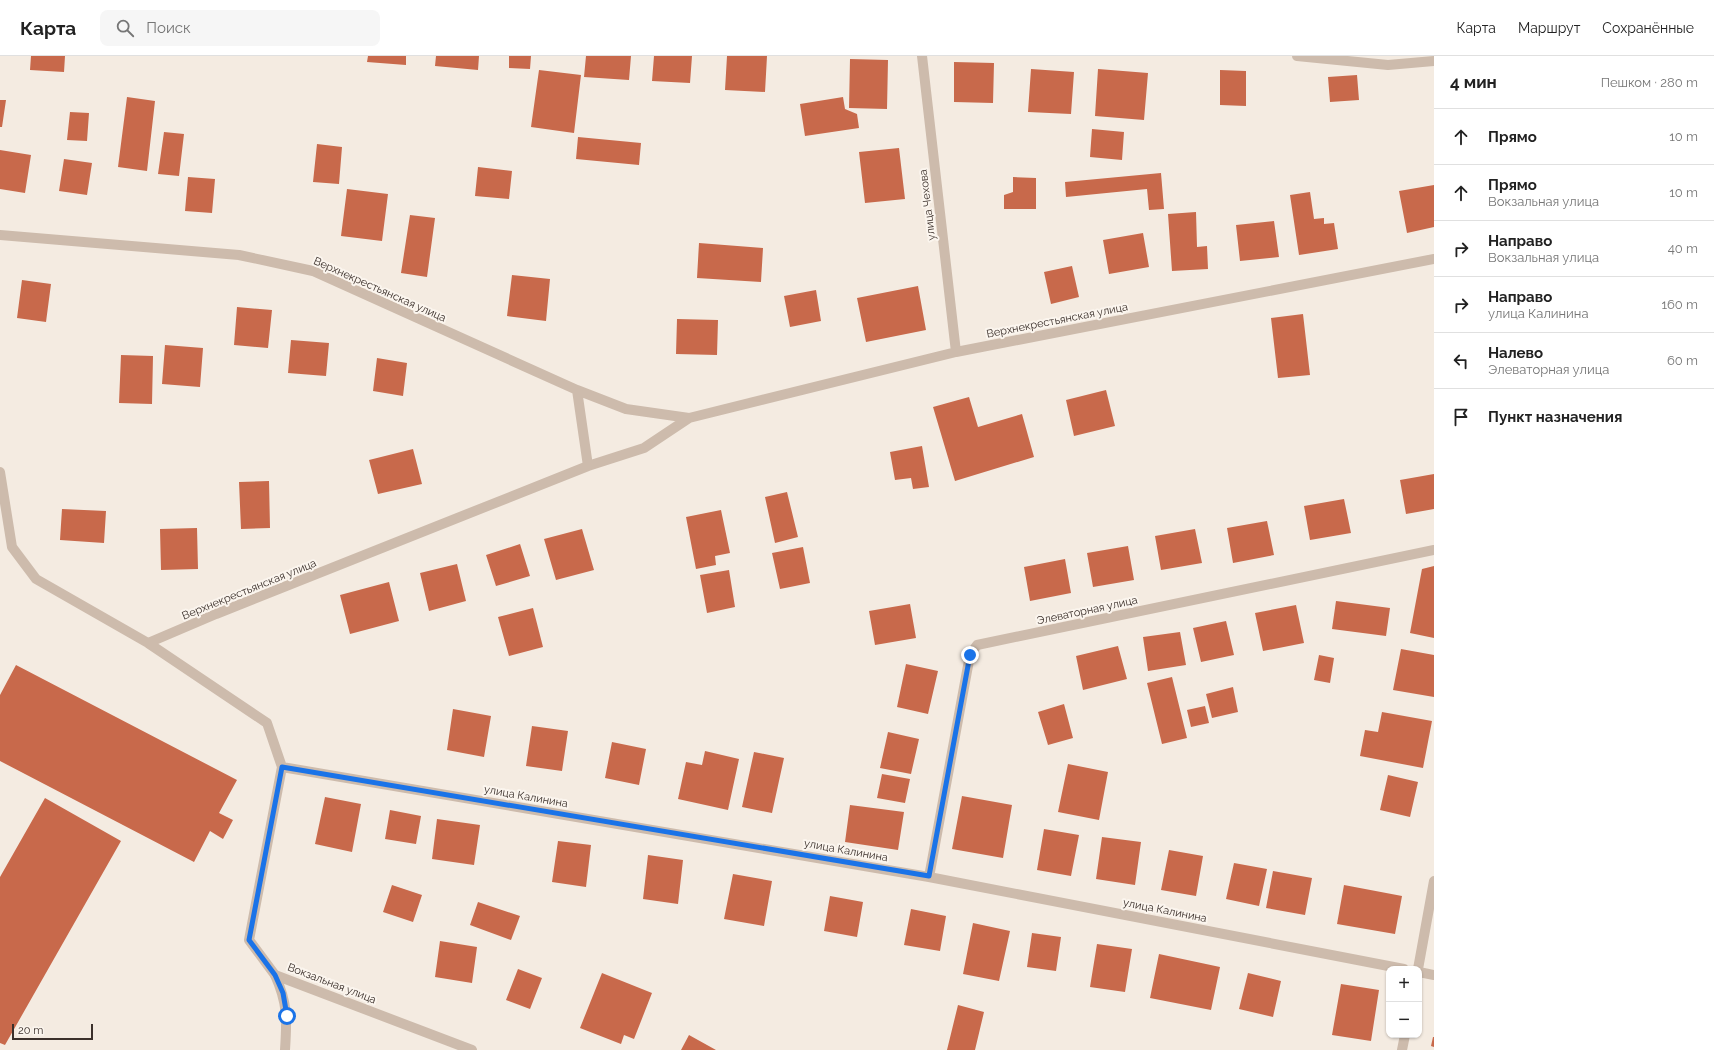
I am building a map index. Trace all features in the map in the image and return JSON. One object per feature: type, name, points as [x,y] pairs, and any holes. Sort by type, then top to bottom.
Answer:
[{"type":"street","name":"улица Чехова","points":[[922,56],[956,352]]},
{"type":"street","points":[[1297,56],[1388,65],[1434,61]]},
{"type":"street","name":"Верхнекрестьянская улица","points":[[0,235],[239,255],[313,271],[577,390],[626,409],[689,418]]},
{"type":"street","name":"Верхнекрестьянская улица","points":[[148,643],[216,614],[588,466],[644,448],[689,418],[956,352],[1434,259]]},
{"type":"street","points":[[577,390],[588,466]]},
{"type":"street","points":[[0,472],[12,547],[36,579],[148,643],[267,723],[282,767]]},
{"type":"street","name":"Элеваторная улица","points":[[929,876],[970,655],[977,645],[1434,550]]},
{"type":"street","name":"улица Калинина","points":[[282,767],[929,876],[1389,966]]},
{"type":"street","name":"Вокзальная улица","points":[[282,767],[249,940],[275,975],[472,1050]]},
{"type":"street","points":[[1419,966],[1434,881]]},
{"type":"street","points":[[1422,973],[1434,975]]},
{"type":"street","points":[[275,975],[283,993],[287,1016],[285,1050]]},
{"type":"street","points":[[1402,1050],[1404,1038]]},
{"type":"building","points":[[31,56],[65,56],[64,72],[30,70]]},
{"type":"building","points":[[368,56],[406,56],[406,65],[367,62]]},
{"type":"building","points":[[436,56],[479,56],[478,70],[435,66]]},
{"type":"building","points":[[509,56],[531,56],[530,69],[509,68]]},
{"type":"building","points":[[586,56],[631,56],[629,80],[584,77]]},
{"type":"building","points":[[654,56],[692,56],[690,83],[652,81]]},
{"type":"building","points":[[727,56],[767,56],[765,92],[725,90]]},
{"type":"building","points":[[850,59],[888,60],[887,109],[849,108]]},
{"type":"building","points":[[954,62],[994,63],[993,103],[954,102]]},
{"type":"building","points":[[1031,69],[1074,72],[1071,114],[1028,112]]},
{"type":"building","points":[[1098,69],[1148,73],[1144,120],[1095,116]]},
{"type":"building","points":[[539,70],[581,75],[574,133],[531,127]]},
{"type":"building","points":[[1220,70],[1246,71],[1246,106],[1220,105]]},
{"type":"building","points":[[1357,75],[1359,100],[1330,102],[1328,77]]},
{"type":"building","points":[[127,97],[155,101],[147,171],[118,167]]},
{"type":"building","points":[[843,97],[845,109],[857,114],[859,128],[805,136],[800,104]]},
{"type":"building","points":[[0,100],[6,100],[2,127],[0,127]]},
{"type":"building","points":[[70,112],[89,113],[87,141],[67,140]]},
{"type":"building","points":[[1092,129],[1124,132],[1122,160],[1090,157]]},
{"type":"building","points":[[164,132],[184,134],[179,176],[158,174]]},
{"type":"building","points":[[578,137],[641,143],[639,165],[576,159]]},
{"type":"building","points":[[317,144],[342,147],[339,184],[313,182]]},
{"type":"building","points":[[899,148],[905,199],[865,203],[859,152]]},
{"type":"building","points":[[0,150],[31,155],[25,193],[0,189]]},
{"type":"building","points":[[64,159],[92,163],[87,195],[59,191]]},
{"type":"building","points":[[478,167],[512,171],[509,199],[475,196]]},
{"type":"building","points":[[1161,173],[1164,209],[1149,210],[1147,189],[1066,197],[1065,182]]},
{"type":"building","points":[[188,177],[215,179],[212,213],[185,211]]},
{"type":"building","points":[[1013,177],[1036,178],[1036,209],[1004,209],[1004,195],[1013,192]]},
{"type":"building","points":[[1434,185],[1434,227],[1407,233],[1399,191]]},
{"type":"building","points":[[347,189],[388,194],[382,241],[341,236]]},
{"type":"building","points":[[1310,192],[1314,219],[1324,218],[1324,224],[1334,223],[1338,249],[1299,255],[1290,195]]},
{"type":"building","points":[[1196,212],[1197,247],[1207,246],[1208,269],[1172,271],[1168,214]]},
{"type":"building","points":[[410,215],[435,218],[427,277],[401,273]]},
{"type":"building","points":[[1274,221],[1279,257],[1240,261],[1236,225]]},
{"type":"building","points":[[1143,233],[1149,267],[1109,274],[1103,240]]},
{"type":"building","points":[[699,243],[763,248],[761,282],[697,278]]},
{"type":"building","points":[[1072,266],[1079,297],[1051,304],[1044,272]]},
{"type":"building","points":[[512,275],[550,279],[546,321],[507,316]]},
{"type":"building","points":[[22,280],[51,284],[46,322],[17,318]]},
{"type":"building","points":[[918,286],[926,330],[866,342],[857,298]]},
{"type":"building","points":[[816,290],[821,321],[790,327],[784,296]]},
{"type":"building","points":[[237,307],[272,310],[268,348],[234,345]]},
{"type":"building","points":[[1303,314],[1310,375],[1278,378],[1271,318]]},
{"type":"building","points":[[677,319],[718,320],[717,355],[676,354]]},
{"type":"building","points":[[291,340],[329,343],[326,376],[288,373]]},
{"type":"building","points":[[165,345],[203,348],[200,387],[162,384]]},
{"type":"building","points":[[121,355],[153,356],[152,404],[119,403]]},
{"type":"building","points":[[377,358],[407,363],[403,396],[373,391]]},
{"type":"building","points":[[1106,390],[1115,426],[1074,436],[1066,400]]},
{"type":"building","points":[[969,397],[978,427],[1022,414],[1034,457],[955,481],[933,407]]},
{"type":"building","points":[[922,446],[929,487],[913,489],[911,478],[895,480],[890,452]]},
{"type":"building","points":[[413,449],[422,484],[378,494],[369,460]]},
{"type":"building","points":[[1434,474],[1434,509],[1406,514],[1400,480]]},
{"type":"building","points":[[269,481],[270,528],[241,529],[239,482]]},
{"type":"building","points":[[787,492],[798,537],[775,543],[765,497]]},
{"type":"building","points":[[1344,499],[1351,533],[1310,540],[1304,506]]},
{"type":"building","points":[[62,509],[106,511],[104,543],[60,540]]},
{"type":"building","points":[[721,510],[730,553],[715,556],[716,565],[696,569],[686,517]]},
{"type":"building","points":[[1267,521],[1274,555],[1233,563],[1227,528]]},
{"type":"building","points":[[197,528],[198,569],[161,570],[160,529]]},
{"type":"building","points":[[582,529],[594,570],[556,580],[544,539]]},
{"type":"building","points":[[1195,529],[1202,563],[1161,570],[1155,536]]},
{"type":"building","points":[[520,544],[530,576],[496,586],[486,555]]},
{"type":"building","points":[[1128,546],[1134,580],[1093,587],[1087,553]]},
{"type":"building","points":[[803,547],[810,583],[780,589],[772,553]]},
{"type":"building","points":[[1065,559],[1071,593],[1030,601],[1024,567]]},
{"type":"building","points":[[457,564],[466,601],[429,611],[420,573]]},
{"type":"building","points":[[1434,566],[1434,638],[1410,633],[1422,569]]},
{"type":"building","points":[[729,570],[735,607],[707,613],[700,575]]},
{"type":"building","points":[[389,582],[399,621],[350,634],[340,595]]},
{"type":"building","points":[[1336,601],[1390,608],[1386,636],[1332,629]]},
{"type":"building","points":[[910,604],[916,638],[875,645],[869,611]]},
{"type":"building","points":[[1296,605],[1304,643],[1263,651],[1255,613]]},
{"type":"building","points":[[533,608],[543,647],[509,656],[498,617]]},
{"type":"building","points":[[1226,621],[1234,655],[1201,662],[1193,628]]},
{"type":"building","points":[[1180,632],[1186,665],[1148,671],[1143,637]]},
{"type":"building","points":[[1118,646],[1127,679],[1083,690],[1076,656]]},
{"type":"building","points":[[1401,649],[1434,655],[1434,697],[1393,690]]},
{"type":"building","points":[[1319,655],[1334,658],[1330,683],[1314,680]]},
{"type":"building","points":[[906,664],[938,671],[928,714],[897,707]]},
{"type":"building","points":[[16,665],[237,780],[219,813],[233,820],[223,839],[210,831],[194,862],[0,761],[0,695]]},
{"type":"building","points":[[1172,677],[1187,738],[1162,744],[1147,683]]},
{"type":"building","points":[[1233,687],[1238,712],[1212,718],[1206,694]]},
{"type":"building","points":[[1064,704],[1073,738],[1048,745],[1038,712]]},
{"type":"building","points":[[1205,706],[1209,723],[1191,727],[1187,710]]},
{"type":"building","points":[[453,709],[491,716],[484,757],[447,750]]},
{"type":"building","points":[[1382,712],[1432,721],[1423,768],[1360,756],[1365,730],[1378,732]]},
{"type":"building","points":[[532,726],[568,731],[562,771],[526,766]]},
{"type":"building","points":[[888,732],[919,739],[911,774],[880,768]]},
{"type":"building","points":[[612,742],[646,749],[639,785],[605,778]]},
{"type":"building","points":[[705,751],[739,759],[728,810],[678,799],[686,762],[702,765]]},
{"type":"building","points":[[754,752],[784,758],[772,813],[742,807]]},
{"type":"building","points":[[1068,764],[1108,772],[1099,820],[1058,812]]},
{"type":"building","points":[[882,774],[910,779],[905,803],[877,798]]},
{"type":"building","points":[[1388,775],[1418,782],[1410,817],[1380,810]]},
{"type":"building","points":[[962,796],[1012,805],[1003,858],[952,849]]},
{"type":"building","points":[[325,797],[361,804],[352,852],[315,844]]},
{"type":"building","points":[[45,798],[121,841],[5,1045],[0,1043],[0,877]]},
{"type":"building","points":[[850,805],[904,812],[898,850],[845,842]]},
{"type":"building","points":[[390,810],[421,816],[416,844],[385,839]]},
{"type":"building","points":[[437,819],[480,825],[474,865],[432,859]]},
{"type":"building","points":[[1044,829],[1079,835],[1071,876],[1037,870]]},
{"type":"building","points":[[1102,837],[1141,842],[1135,885],[1096,879]]},
{"type":"building","points":[[558,841],[591,845],[586,887],[552,882]]},
{"type":"building","points":[[1169,850],[1203,856],[1196,896],[1161,890]]},
{"type":"building","points":[[648,855],[683,860],[678,904],[643,899]]},
{"type":"building","points":[[1234,863],[1267,869],[1259,906],[1226,899]]},
{"type":"building","points":[[1273,871],[1312,878],[1305,915],[1266,908]]},
{"type":"building","points":[[733,874],[772,881],[764,926],[724,919]]},
{"type":"building","points":[[392,885],[422,895],[413,922],[383,912]]},
{"type":"building","points":[[1344,885],[1402,896],[1395,934],[1337,924]]},
{"type":"building","points":[[830,896],[863,902],[857,937],[824,931]]},
{"type":"building","points":[[478,902],[520,916],[511,940],[470,925]]},
{"type":"building","points":[[911,909],[946,916],[940,951],[904,945]]},
{"type":"building","points":[[973,923],[1010,931],[999,981],[963,974]]},
{"type":"building","points":[[1032,933],[1061,937],[1056,971],[1027,967]]},
{"type":"building","points":[[440,941],[477,947],[472,983],[435,977]]},
{"type":"building","points":[[1097,944],[1132,949],[1125,992],[1090,987]]},
{"type":"building","points":[[1159,954],[1220,967],[1211,1010],[1150,998]]},
{"type":"building","points":[[518,969],[542,978],[530,1009],[506,1000]]},
{"type":"building","points":[[602,973],[652,993],[634,1039],[624,1035],[621,1044],[580,1028]]},
{"type":"building","points":[[1248,973],[1281,981],[1273,1017],[1239,1009]]},
{"type":"building","points":[[1341,984],[1379,990],[1371,1041],[1332,1035]]},
{"type":"building","points":[[958,1005],[984,1012],[975,1050],[947,1050]]},
{"type":"building","points":[[689,1035],[716,1050],[681,1050]]},
{"type":"building","points":[[1434,1037],[1434,1047],[1431,1046]]},
{"type":"route","points":[[287,1016],[283,993],[275,975],[249,940],[282,767],[929,876],[970,655]]}]
